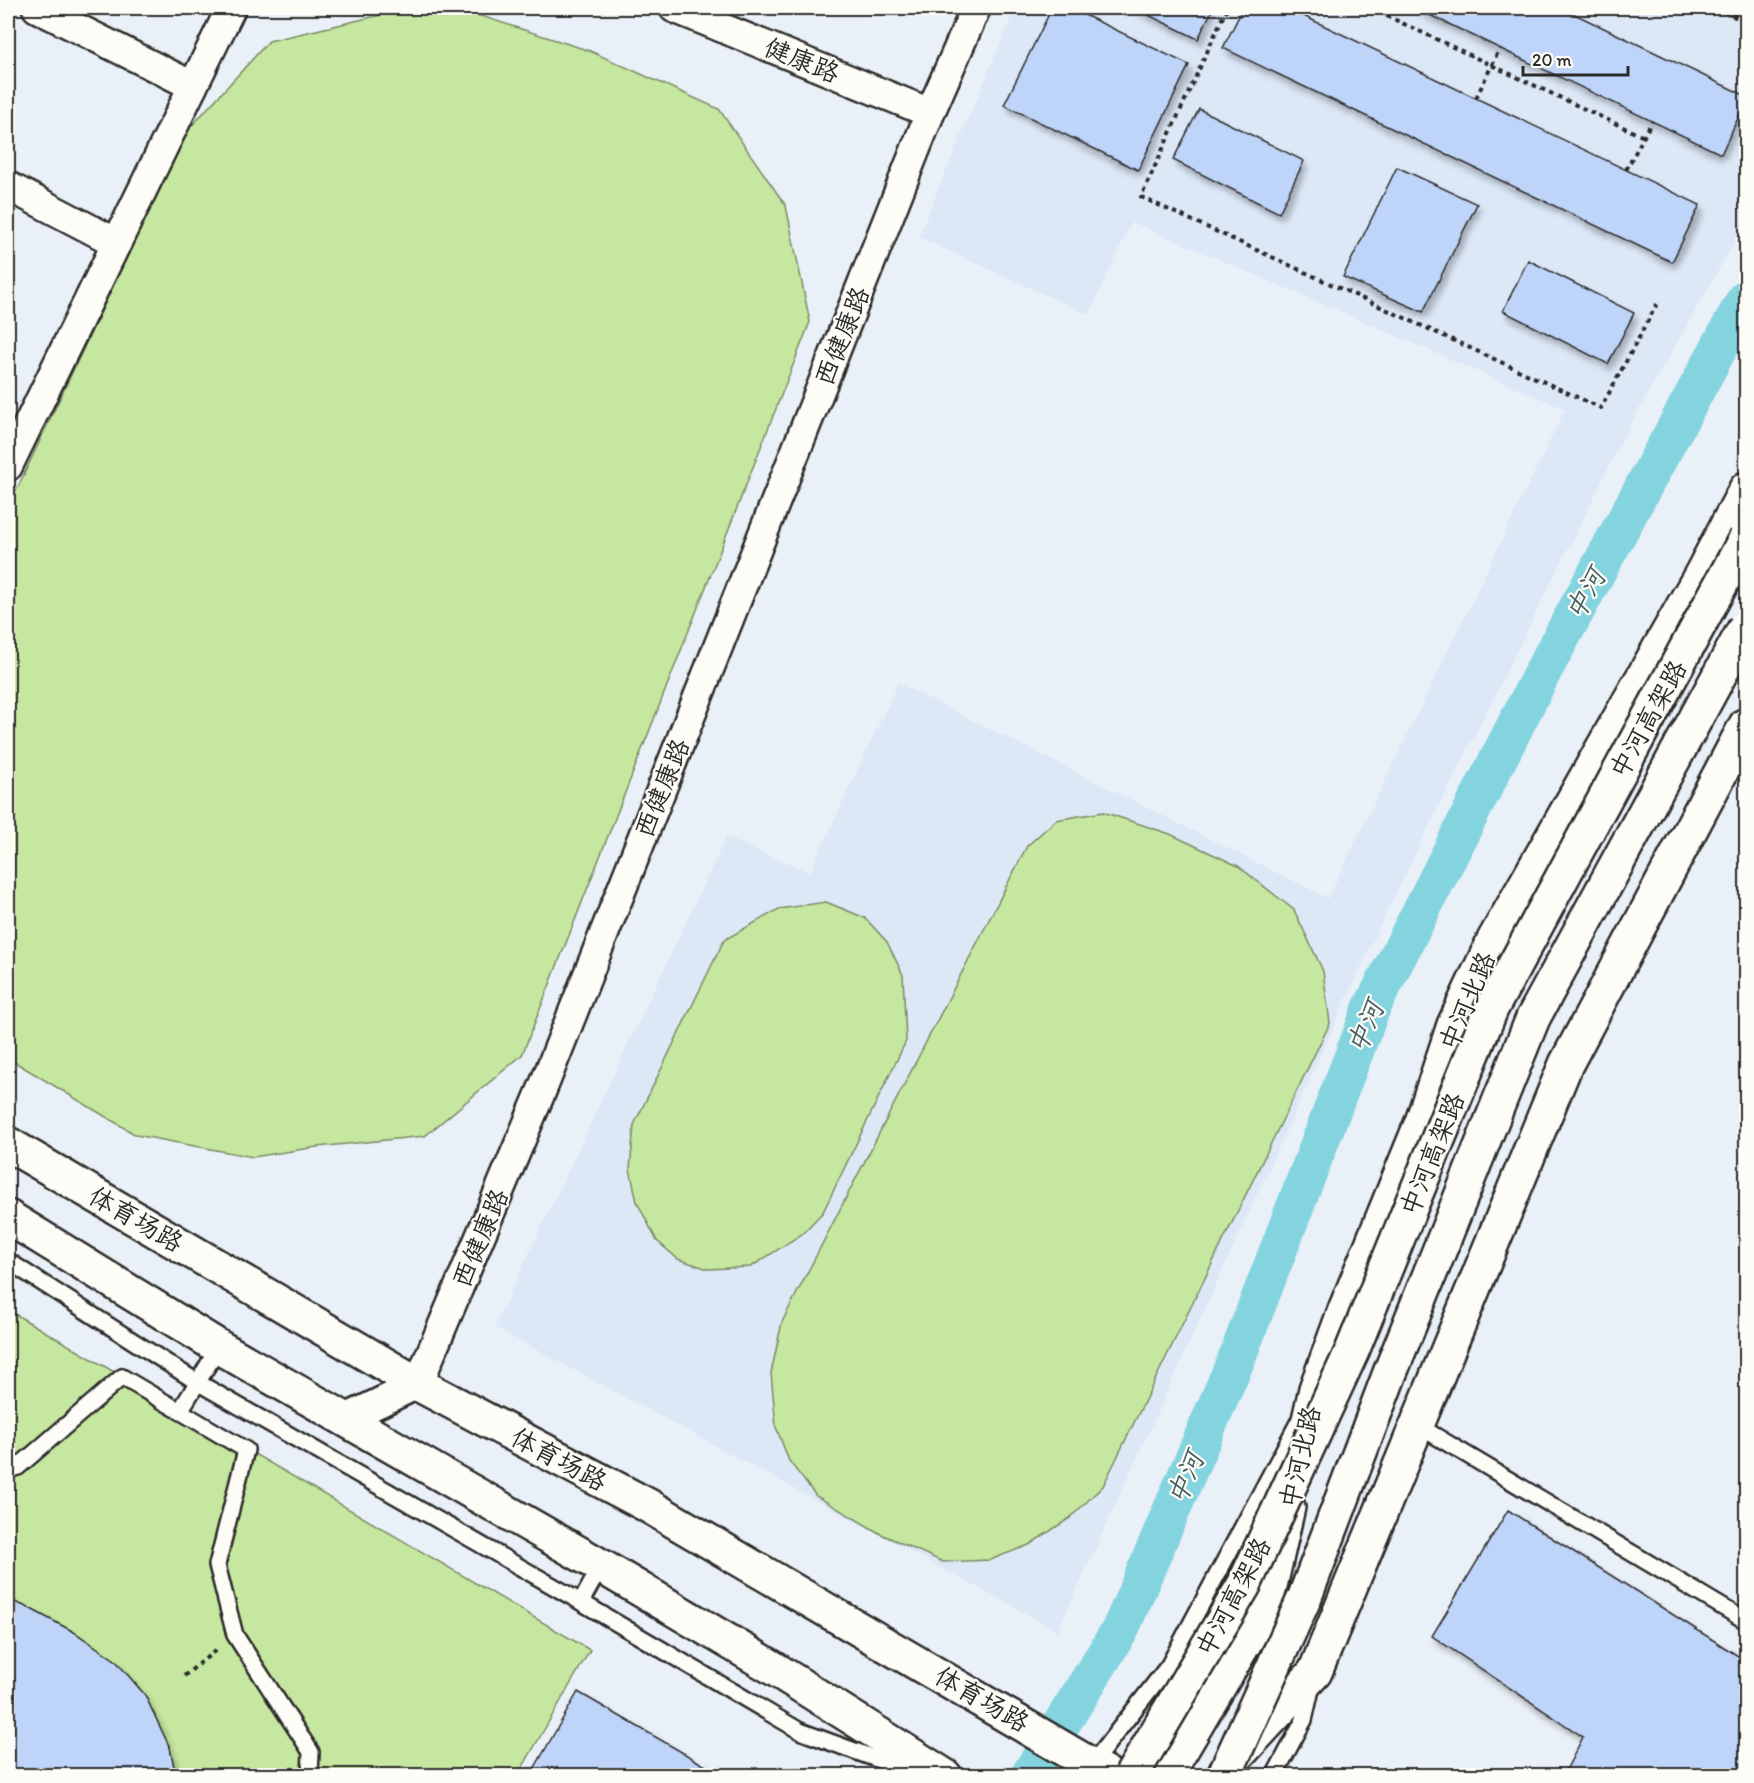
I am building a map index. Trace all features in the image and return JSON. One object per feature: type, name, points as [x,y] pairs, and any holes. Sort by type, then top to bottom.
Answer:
[{"type":"main road","name":"中河北路","points":[[1166,1776],[1265,1608],[1316,1389],[1345,1310],[1422,1122],[1454,1025],[1494,940],[1696,583],[1746,489]]},
{"type":"main road","name":"中河高架路","points":[[1131,1776],[1244,1585],[1352,1351],[1491,1009],[1746,538]]},
{"type":"main road","name":"中河高架路","points":[[1224,1776],[1304,1599],[1390,1373],[1533,1018],[1746,626]]},
{"type":"main road","points":[[1218,1776],[1315,1672],[1566,1064],[1746,725]]},
{"type":"main road","name":"体育场路","points":[[8,1144],[418,1384],[647,1505],[982,1700],[1096,1772]]},
{"type":"main road","points":[[8,1217],[219,1347],[601,1566],[770,1666],[945,1776]]},
{"type":"street","points":[[37,8],[193,86]]},
{"type":"street","points":[[8,466],[231,8]]},
{"type":"street","name":"健康路","points":[[674,8],[930,113]]},
{"type":"street","name":"西健康路","points":[[418,1384],[549,1074],[930,113],[976,8]]},
{"type":"street","points":[[8,186],[117,243]]},
{"type":"street","points":[[345,1419],[418,1384]]},
{"type":"lane","points":[[8,1261],[197,1382],[581,1602],[800,1731],[893,1765],[945,1776]]},
{"type":"lane","points":[[180,1411],[219,1347]]},
{"type":"lane","points":[[8,1470],[18,1467],[122,1377],[246,1450],[217,1565],[235,1635],[311,1752],[310,1776]]},
{"type":"lane","points":[[1096,1772],[1169,1665],[1316,1389]]},
{"type":"lane","points":[[1417,1425],[1746,1621]]},
{"type":"lane","points":[[581,1602],[601,1566]]},
{"type":"lane","points":[[1274,1776],[1304,1719],[1315,1672]]},
{"type":"path","points":[[1227,8],[1141,197],[1601,408],[1657,304]]},
{"type":"path","points":[[1370,8],[1644,137]]},
{"type":"path","points":[[1716,8],[1746,22]]},
{"type":"path","points":[[1476,98],[1500,48]]},
{"type":"path","points":[[1626,170],[1652,121]]},
{"type":"path","points":[[184,1676],[235,1635]]},
{"type":"shaded area","points":[[1015,8],[1746,8],[1746,222],[1628,429],[1382,921],[1058,1631],[494,1327],[726,837],[810,872],[898,683],[1328,898],[1565,409],[1132,222],[1089,315],[918,237]]},
{"type":"green space","points":[[411,8],[456,8],[590,51],[719,109],[786,206],[810,322],[522,1055],[425,1136],[317,1147],[253,1157],[136,1135],[8,1058],[8,508],[186,132],[269,41]]},
{"type":"green space","points":[[1103,812],[1170,834],[1238,866],[1294,910],[1323,971],[1330,1023],[1103,1486],[1070,1518],[1029,1545],[990,1560],[943,1562],[881,1534],[816,1496],[789,1461],[776,1427],[771,1373],[782,1322],[1027,846],[1056,820]]},
{"type":"green space","points":[[826,902],[865,918],[887,942],[903,975],[906,1041],[823,1212],[802,1234],[751,1267],[708,1269],[678,1259],[657,1241],[637,1202],[630,1169],[634,1125],[724,940],[779,909]]},
{"type":"green space","points":[[8,1310],[590,1650],[518,1775],[8,1776]]},
{"type":"building","points":[[1052,8],[1070,8],[1189,65],[1138,170],[1004,105]]},
{"type":"building","points":[[1134,8],[1213,8],[1198,39]]},
{"type":"building","points":[[1243,8],[1287,8],[1700,205],[1672,262],[1223,48]]},
{"type":"building","points":[[1415,8],[1562,8],[1746,96],[1746,101],[1721,154]]},
{"type":"building","points":[[1199,109],[1304,161],[1279,213],[1173,160]]},
{"type":"building","points":[[1397,167],[1477,204],[1423,312],[1343,277]]},
{"type":"building","points":[[1528,260],[1634,313],[1608,364],[1503,311]]},
{"type":"building","points":[[1508,1510],[1746,1661],[1746,1776],[1563,1776],[1583,1737],[1432,1636]]},
{"type":"building","points":[[8,1599],[74,1632],[115,1660],[145,1695],[170,1748],[176,1776],[8,1776]]},
{"type":"building","points":[[578,1692],[723,1776],[530,1776]]},
{"type":"waterway","name":"中河","points":[[1029,1776],[1120,1630],[1236,1360],[1372,1007],[1542,673],[1746,298]]}]
